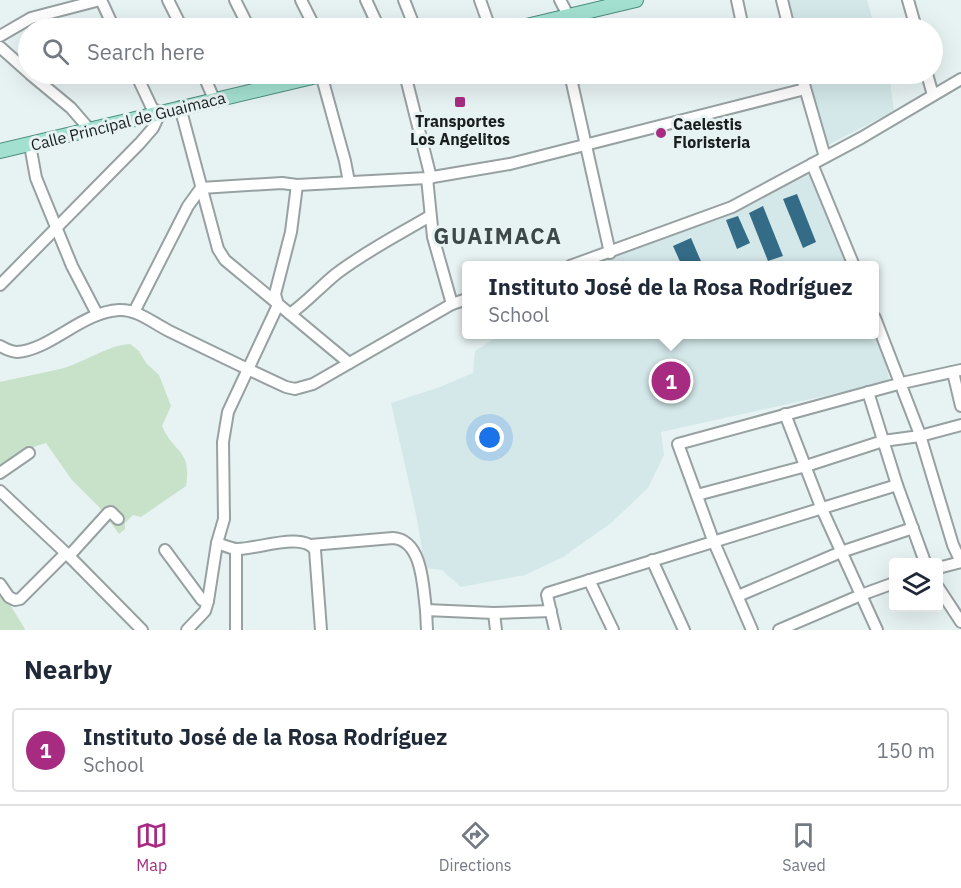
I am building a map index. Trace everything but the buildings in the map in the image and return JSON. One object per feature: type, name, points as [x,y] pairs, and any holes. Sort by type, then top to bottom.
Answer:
[{"type":"main road","points":[[575,18],[636,0]]},
{"type":"main road","name":"Calle Principal de Guaimaca","points":[[0,151],[160,113],[260,84]]},
{"type":"street","points":[[31,18],[100,0],[109,18]]},
{"type":"street","points":[[168,0],[177,18]]},
{"type":"street","points":[[235,0],[244,18]]},
{"type":"street","points":[[301,0],[310,18]]},
{"type":"street","points":[[366,0],[374,18]]},
{"type":"street","points":[[404,0],[411,18]]},
{"type":"street","points":[[480,0],[486,18]]},
{"type":"street","points":[[560,0],[561,18]]},
{"type":"street","points":[[737,0],[741,18]]},
{"type":"street","points":[[782,0],[786,18]]},
{"type":"street","points":[[908,0],[913,18]]},
{"type":"street","points":[[0,36],[18,26]]},
{"type":"street","points":[[0,47],[18,63]]},
{"type":"street","points":[[584,261],[732,207],[961,79]]},
{"type":"street","points":[[42,84],[71,108],[90,130]]},
{"type":"street","points":[[2,279],[57,228],[153,128],[160,113],[152,108],[140,84]]},
{"type":"street","points":[[207,84],[214,99]]},
{"type":"street","points":[[326,84],[349,183]]},
{"type":"street","points":[[407,84],[429,178],[433,237],[452,304]]},
{"type":"street","points":[[572,84],[610,252]]},
{"type":"street","points":[[804,84],[825,157]]},
{"type":"street","points":[[930,84],[933,95]]},
{"type":"street","points":[[201,188],[429,178],[510,164],[805,89]]},
{"type":"street","points":[[180,107],[218,249],[225,260],[349,363]]},
{"type":"street","points":[[30,145],[36,178],[72,266],[97,314]]},
{"type":"street","points":[[812,164],[852,261]]},
{"type":"street","points":[[187,630],[205,611],[208,601],[224,519],[223,460],[228,412],[278,305],[275,294],[291,232],[297,185]]},
{"type":"street","points":[[134,312],[188,206],[201,188]]},
{"type":"street","points":[[290,314],[333,276],[376,245],[430,216]]},
{"type":"street","points":[[0,346],[9,351],[19,352],[41,344],[97,314],[119,310],[134,312],[286,387],[296,389],[313,384],[452,304],[462,301]]},
{"type":"street","points":[[879,328],[902,383],[953,546],[961,562],[943,567]]},
{"type":"street","points":[[752,630],[713,540],[678,444],[902,383],[957,371],[961,406]]},
{"type":"street","points":[[868,392],[897,485],[924,558]]},
{"type":"street","points":[[785,414],[821,507],[877,630]]},
{"type":"street","points":[[697,495],[806,466],[883,441],[920,436],[961,425]]},
{"type":"street","points":[[0,473],[29,453]]},
{"type":"street","points":[[555,630],[547,594],[713,540],[897,485]]},
{"type":"street","points":[[0,491],[68,554],[142,630]]},
{"type":"street","points":[[0,584],[9,597],[15,600],[20,599],[108,513],[111,512],[118,519]]},
{"type":"street","points":[[738,596],[841,552],[913,528]]},
{"type":"street","points":[[218,543],[236,549],[273,543],[303,542],[311,545],[393,538],[405,540],[420,568],[427,630]]},
{"type":"street","points":[[311,545],[315,550],[321,630]]},
{"type":"street","points":[[236,549],[236,630]]},
{"type":"street","points":[[165,550],[202,600],[208,601]]},
{"type":"street","points":[[652,560],[684,630]]},
{"type":"street","points":[[589,580],[613,630]]},
{"type":"street","points":[[779,630],[861,595],[889,586]]},
{"type":"street","points":[[943,593],[961,622]]},
{"type":"street","points":[[426,610],[494,613],[551,611]]},
{"type":"street","points":[[494,613],[496,630]]},
{"type":"shaded area","points":[[784,0],[867,0],[872,18],[789,18]]},
{"type":"shaded area","points":[[807,84],[890,84],[894,111],[828,145],[823,143]]},
{"type":"shaded area","points":[[810,174],[844,261],[604,261],[735,213]]},
{"type":"shaded area","points":[[494,339],[876,339],[885,360],[889,378],[883,383],[661,432],[664,455],[648,488],[611,523],[563,557],[525,575],[461,587],[442,570],[425,568],[417,519],[391,403],[440,387],[473,373],[475,351]]},
{"type":"green space","points":[[130,344],[159,375],[171,406],[162,426],[184,458],[187,474],[186,486],[141,517],[133,515],[125,523],[125,529],[119,534],[99,507],[72,480],[46,443],[36,446],[0,468],[0,382],[64,368],[121,345]]},
{"type":"green space","points":[[0,589],[25,629],[24,630],[0,630]]},
{"type":"place","name":"Transportes Los Angelitos","points":[[460,102]]},
{"type":"place","name":"Caelestis Floristeria","points":[[661,133]]},
{"type":"place","name":"Instituto José de la Rosa Rodríguez","points":[[671,381]]},
{"type":"district","name":"GUAIMACA","points":[[498,236]]}]
